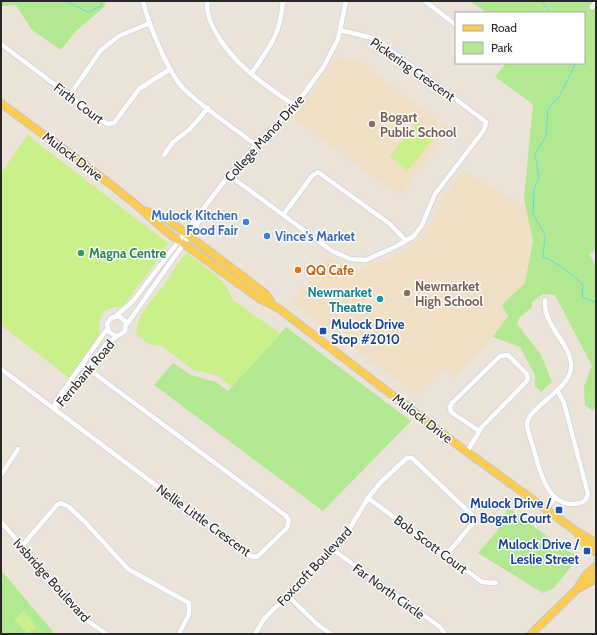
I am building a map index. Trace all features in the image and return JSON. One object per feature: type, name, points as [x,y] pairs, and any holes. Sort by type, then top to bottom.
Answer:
[{"type":"main road","name":"Mulock Drive","points":[[1,103],[144,210],[159,226],[260,299],[272,304],[467,452],[546,510],[596,543]]},
{"type":"main road","name":"Mulock Drive","points":[[144,210],[165,218],[187,234],[266,294],[272,304]]},
{"type":"main road","name":"Mulock Drive","points":[[576,531],[586,545],[596,552]]},
{"type":"main road","points":[[577,590],[586,576],[596,566]]},
{"type":"main road","points":[[531,634],[577,590],[590,582],[596,576]]},
{"type":"street","points":[[143,1],[150,23],[170,69],[183,89],[256,145]]},
{"type":"street","points":[[208,1],[208,12],[211,24],[228,52],[250,74],[295,106]]},
{"type":"street","points":[[250,74],[274,40],[281,22],[283,1]]},
{"type":"street","name":"College Manor Drive","points":[[187,234],[203,215],[205,208],[230,175],[256,145],[295,106],[328,59],[340,30],[346,1]]},
{"type":"street","points":[[425,1],[455,24]]},
{"type":"street","points":[[592,7],[596,2]]},
{"type":"street","points":[[69,96],[101,50],[119,36],[150,23]]},
{"type":"street","name":"Pickering Crescent","points":[[230,175],[332,251],[350,259],[366,260],[380,255],[414,236],[422,225],[434,194],[484,130],[486,122],[372,38],[340,30]]},
{"type":"street","name":"Firth Court","points":[[1,44],[107,124],[114,122],[140,89],[170,69]]},
{"type":"street","points":[[164,155],[173,142],[190,129],[208,108]]},
{"type":"street","points":[[283,215],[312,176],[318,172],[390,224],[406,241]]},
{"type":"street","points":[[181,242],[127,324],[124,333],[116,336],[111,334],[107,329],[108,321],[133,301],[187,234]]},
{"type":"street","points":[[545,300],[546,313],[571,362],[569,377],[558,390],[536,410],[527,422],[546,485],[554,497],[565,503],[578,503],[585,501],[588,494],[564,403],[558,390]]},
{"type":"street","points":[[116,316],[122,317],[127,324]]},
{"type":"street","name":"Fernbank Road","points":[[54,409],[56,401],[83,365],[107,329]]},
{"type":"street","name":"Fernbank Road","points":[[54,409],[61,404],[106,344],[116,336]]},
{"type":"street","points":[[467,452],[479,431],[526,382],[528,378],[526,373],[508,355],[500,356],[452,403],[450,407],[452,412],[479,431]]},
{"type":"street","name":"Nellie Little Crescent","points":[[1,369],[250,556],[257,557],[287,528],[289,520],[285,515],[83,365]]},
{"type":"street","points":[[1,476],[18,449]]},
{"type":"street","name":"Foxcroft Boulevard","points":[[255,634],[264,619],[350,529],[368,498],[381,482],[407,458],[412,458],[472,515],[474,522],[446,555]]},
{"type":"street","points":[[546,510],[554,497]]},
{"type":"street","name":"Bob Scott Court","points":[[368,498],[482,582],[496,583]]},
{"type":"street","points":[[22,546],[57,505],[61,504],[69,507],[85,522],[128,569],[189,603],[189,614],[179,634]]},
{"type":"street","name":"Ivsbridge Boulevard","points":[[1,522],[89,622],[107,634]]},
{"type":"street","name":"Far North Circle","points":[[332,549],[440,627],[445,634]]},
{"type":"street","points":[[287,595],[318,625],[331,634]]},
{"type":"shaded area","name":"Bogart Public School","points":[[335,57],[361,63],[449,129],[400,196],[294,119]]},
{"type":"shaded area","name":"Newmarket High School","points":[[463,171],[526,206],[533,241],[525,283],[502,305],[508,316],[493,337],[454,377],[444,368],[417,395],[292,303],[327,257],[358,269],[385,261],[422,239],[445,196]]},
{"type":"green space","points":[[1,1],[106,1],[104,7],[75,32],[61,50],[32,30],[16,5],[1,6]]},
{"type":"green space","points":[[470,1],[596,1],[596,250],[589,254],[596,265],[596,405],[593,411],[585,405],[584,386],[592,366],[555,295],[543,294],[532,302],[532,307],[519,318],[517,324],[541,355],[552,382],[541,392],[535,386],[535,375],[520,347],[493,337],[508,316],[502,305],[525,283],[533,241],[524,199],[533,104],[495,77],[505,64],[585,64],[585,12],[486,12]]},
{"type":"green space","points":[[418,122],[435,137],[407,171],[390,156]]},
{"type":"green space","name":"Magna Centre","points":[[28,134],[40,145],[168,243],[155,264],[123,306],[111,308],[103,313],[100,320],[100,338],[69,378],[1,325],[1,173]]},
{"type":"green space","name":"Magna Centre","points":[[187,253],[217,276],[227,288],[233,300],[281,334],[232,387],[216,375],[193,370],[162,346],[149,344],[136,334],[139,320],[145,309]]},
{"type":"green space","points":[[286,327],[411,421],[323,511],[154,385],[173,363],[191,375],[216,382],[228,391]]},
{"type":"green space","points":[[508,507],[561,547],[579,557],[554,588],[543,593],[478,553],[497,531]]},
{"type":"green space","points":[[1,570],[55,634],[1,634]]},
{"type":"green space","points":[[24,611],[37,627],[28,634],[14,619]]},
{"type":"waterway","points":[[65,1],[88,12],[101,6],[102,1]]},
{"type":"waterway","points":[[542,1],[549,12]]},
{"type":"waterway","points":[[576,64],[559,97],[548,109],[546,136],[535,154],[539,177],[534,189],[533,214],[545,235],[543,257],[549,259],[574,277],[583,285],[582,297],[596,303]]},
{"type":"place","name":"Bogart Public School","points":[[372,124]]},
{"type":"place","name":"Mulock Kitchen Food Fair","points":[[246,222]]},
{"type":"place","name":"Vince's Market","points":[[267,236]]},
{"type":"place","name":"Magna Centre","points":[[81,253]]},
{"type":"place","name":"QQ Cafe","points":[[298,270]]},
{"type":"place","name":"Newmarket High School","points":[[407,293]]},
{"type":"place","name":"Newmarket Theatre","points":[[380,299]]},
{"type":"place","name":"Mulock Drive Stop #2010","points":[[323,331]]},
{"type":"place","name":"Mulock Drive / On Bogart Court","points":[[559,510]]},
{"type":"place","name":"Mulock Drive / Leslie Street","points":[[587,551]]}]
